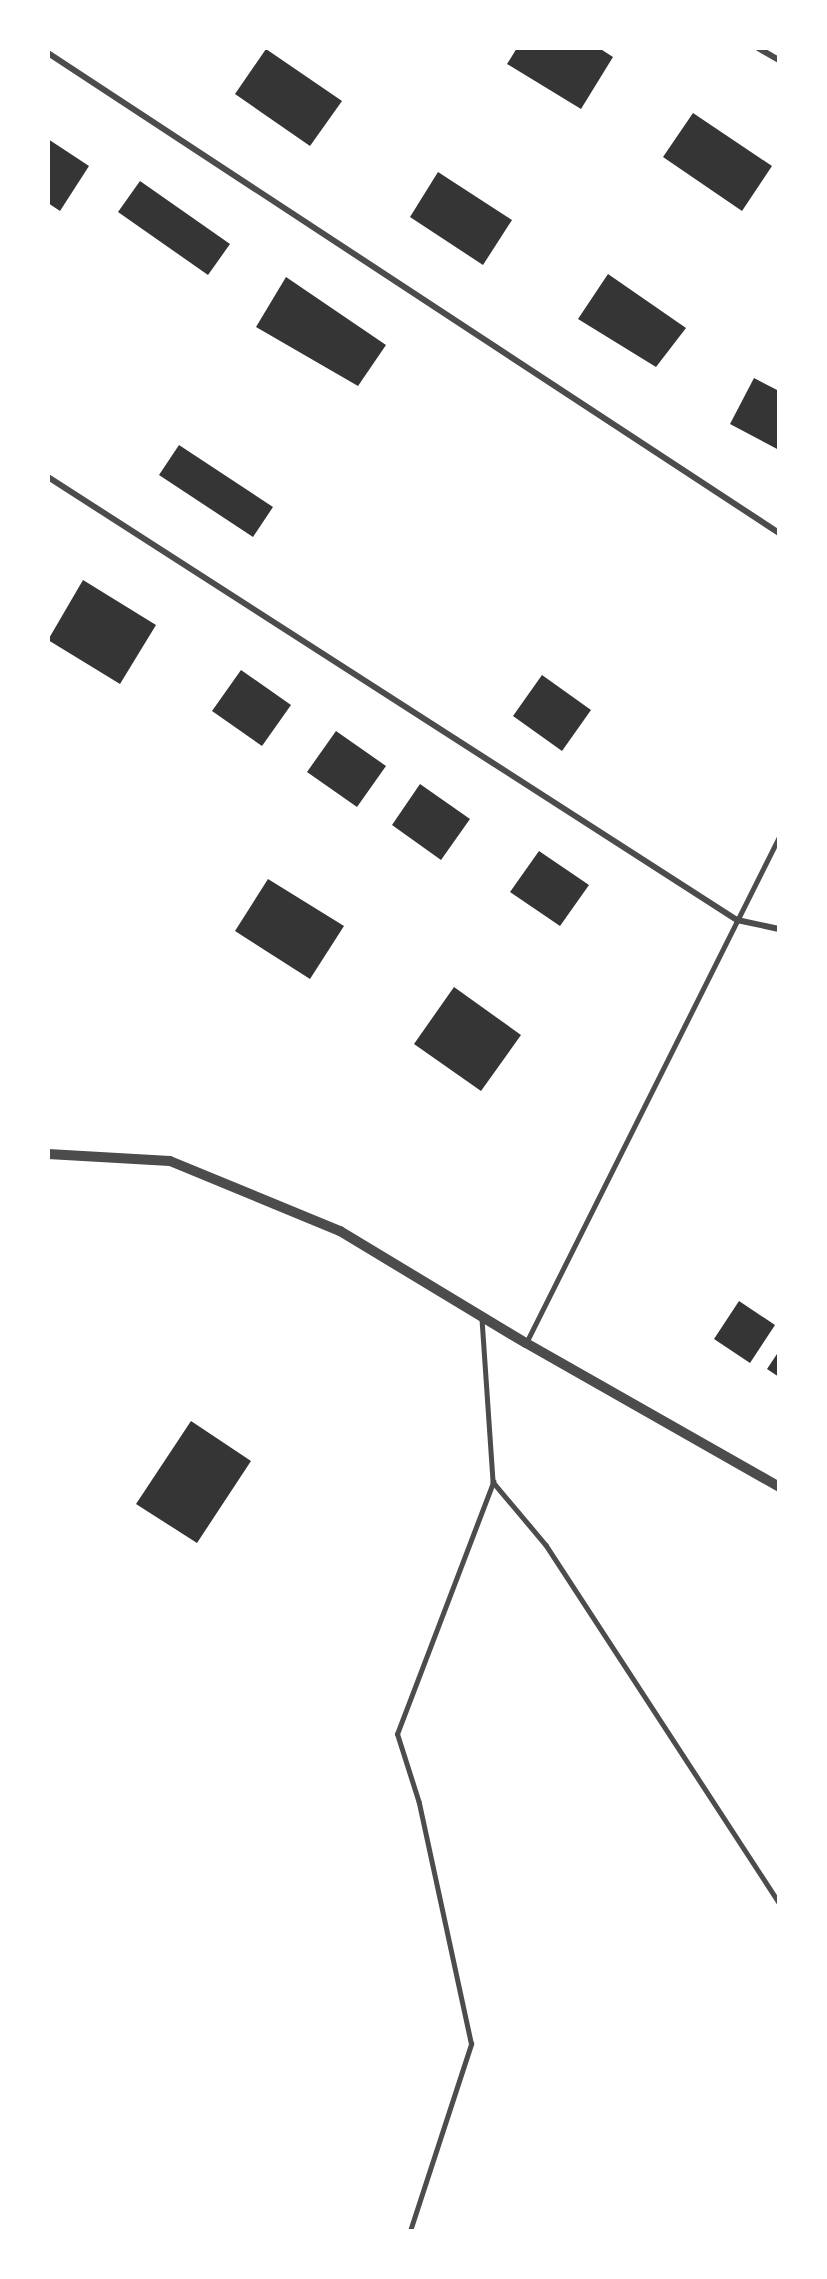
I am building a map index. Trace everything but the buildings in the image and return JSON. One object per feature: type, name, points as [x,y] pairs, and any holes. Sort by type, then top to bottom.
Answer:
[{"type":"street","points":[[758,48],[779,60]]},
{"type":"street","points":[[48,53],[779,533]]},
{"type":"street","points":[[48,477],[737,920],[779,929]]},
{"type":"street","points":[[48,1154],[170,1161],[340,1231],[526,1343],[779,1487]]},
{"type":"lane","points":[[526,1343],[779,837]]},
{"type":"lane","points":[[410,2231],[471,2044],[419,1803],[397,1734],[493,1482],[482,1316]]},
{"type":"lane","points":[[493,1482],[546,1545],[779,1902]]}]
